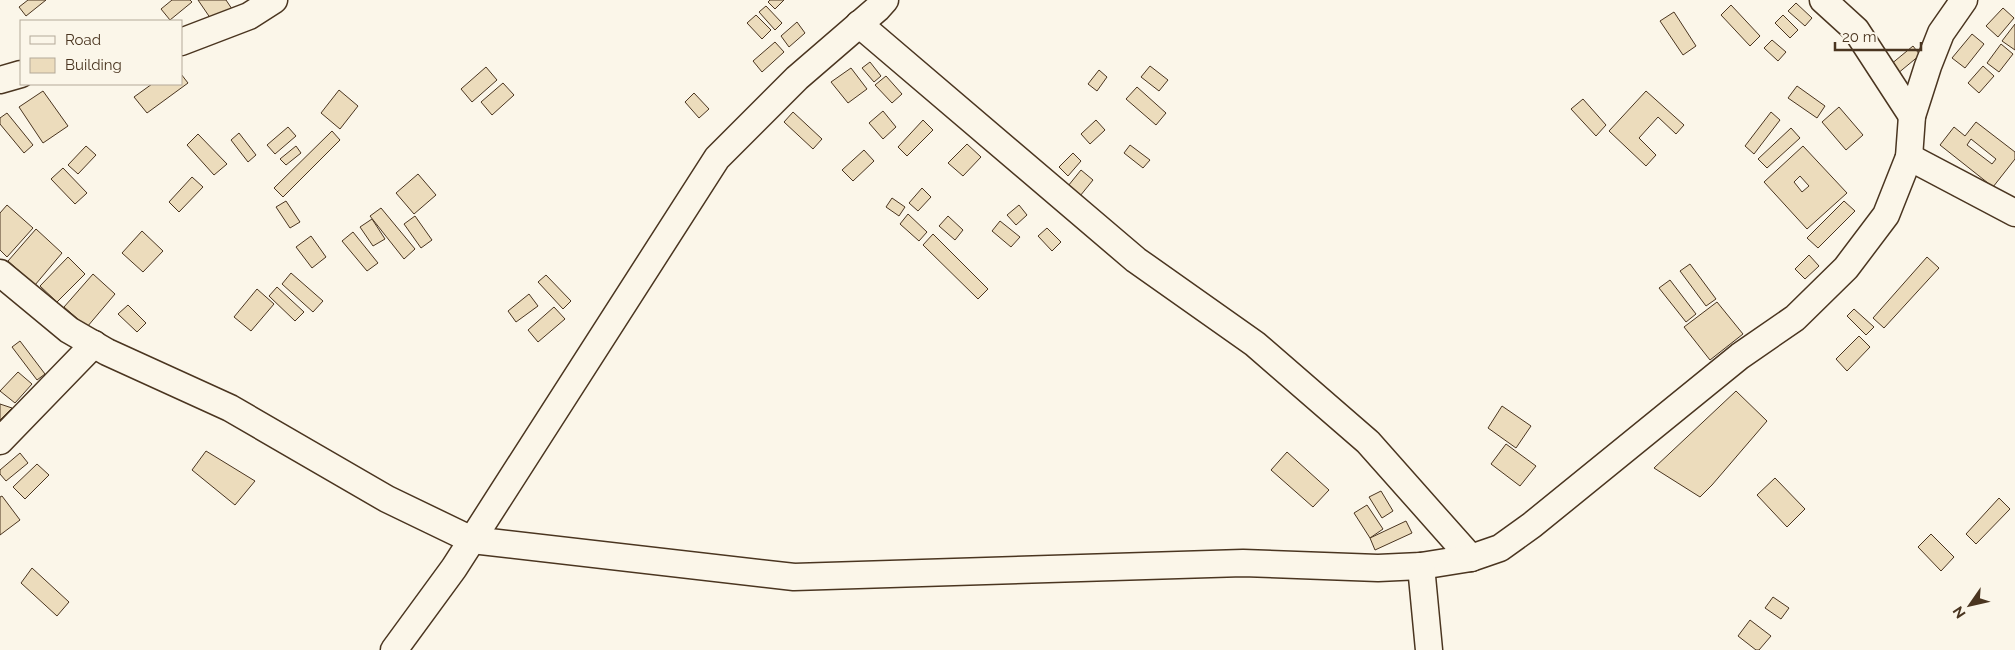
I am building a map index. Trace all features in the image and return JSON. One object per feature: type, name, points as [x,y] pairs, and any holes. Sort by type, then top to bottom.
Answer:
[{"type":"street","points":[[182,42],[250,16],[274,0]]},
{"type":"street","points":[[394,650],[472,540],[717,158],[797,78],[885,0]]},
{"type":"street","points":[[1823,0],[1856,30],[1912,116]]},
{"type":"street","points":[[0,273],[69,330],[107,352],[230,408],[387,499],[472,540],[794,577],[1243,563],[1378,568],[1421,566],[1471,558],[1500,548],[1532,525],[1740,356],[1795,318],[1846,268],[1886,215],[1910,157],[1912,116],[1941,33],[1964,0]]},
{"type":"street","points":[[859,24],[1136,260],[1255,344],[1360,435],[1471,558]]},
{"type":"street","points":[[0,80],[20,74]]},
{"type":"street","points":[[1910,157],[2015,213]]},
{"type":"street","points":[[0,440],[94,344]]},
{"type":"street","points":[[1421,566],[1429,650]]},
{"type":"building","points":[[28,0],[46,0],[26,16],[19,7]]},
{"type":"building","points":[[172,0],[190,0],[192,2],[170,20],[161,9]]},
{"type":"building","points":[[198,0],[226,0],[232,9],[213,22]]},
{"type":"building","points":[[770,0],[784,0],[775,9],[768,2]]},
{"type":"building","points":[[1796,3],[1812,18],[1805,26],[1788,11]]},
{"type":"building","points":[[1731,5],[1760,36],[1750,46],[1721,15]]},
{"type":"building","points":[[766,6],[782,23],[775,30],[759,12]]},
{"type":"building","points":[[2003,8],[2014,18],[1998,37],[1986,26]]},
{"type":"building","points":[[1674,12],[1696,46],[1683,55],[1660,21]]},
{"type":"building","points":[[756,15],[771,30],[762,39],[747,23]]},
{"type":"building","points":[[1783,15],[1798,30],[1790,38],[1775,23]]},
{"type":"building","points":[[797,22],[805,33],[789,47],[781,36]]},
{"type":"building","points":[[2015,24],[2015,50],[2002,41]]},
{"type":"building","points":[[1972,34],[1984,44],[1965,68],[1952,58]]},
{"type":"building","points":[[1772,40],[1786,52],[1778,61],[1764,48]]},
{"type":"building","points":[[775,42],[784,52],[762,72],[753,61]]},
{"type":"building","points":[[2001,44],[2013,54],[1999,72],[1987,63]]},
{"type":"building","points":[[1913,46],[1920,55],[1897,74],[1890,65]]},
{"type":"building","points":[[870,62],[881,76],[874,82],[862,68]]},
{"type":"building","points":[[1150,66],[1168,80],[1159,91],[1141,77]]},
{"type":"building","points":[[1983,66],[1994,76],[1979,93],[1968,83]]},
{"type":"building","points":[[486,67],[497,80],[472,102],[461,89]]},
{"type":"building","points":[[851,68],[867,89],[848,103],[831,82]]},
{"type":"building","points":[[1099,70],[1107,77],[1097,91],[1088,84]]},
{"type":"building","points":[[182,75],[188,83],[147,113],[134,97],[151,85],[182,85]]},
{"type":"building","points":[[886,76],[902,94],[892,103],[875,85]]},
{"type":"building","points":[[503,83],[514,95],[492,115],[481,102]]},
{"type":"building","points":[[1797,86],[1825,106],[1817,118],[1788,98]]},
{"type":"building","points":[[1137,87],[1166,113],[1156,125],[1126,99]]},
{"type":"building","points":[[339,90],[358,106],[340,129],[321,113]]},
{"type":"building","points":[[43,91],[68,126],[43,143],[19,107]]},
{"type":"building","points":[[1646,91],[1684,125],[1676,134],[1658,117],[1639,138],[1656,155],[1646,166],[1609,131]]},
{"type":"building","points":[[694,93],[709,109],[699,118],[685,102]]},
{"type":"building","points":[[1583,99],[1606,125],[1596,136],[1571,109]]},
{"type":"building","points":[[1839,107],[1863,135],[1846,150],[1822,122]]},
{"type":"building","points":[[883,111],[896,127],[883,139],[869,123]]},
{"type":"building","points":[[793,112],[822,139],[813,149],[784,122]]},
{"type":"building","points":[[1771,112],[1780,120],[1754,154],[1745,146]]},
{"type":"building","points":[[7,113],[33,145],[24,153],[0,124],[0,118]]},
{"type":"building","points":[[923,120],[933,130],[907,156],[898,147]]},
{"type":"building","points":[[1096,120],[1105,130],[1090,144],[1081,134]]},
{"type":"building","points":[[1976,122],[2015,152],[2015,159],[1993,187],[1940,145],[1954,127],[1965,136]],"holes":[[[1971,139],[1996,159],[1992,164],[1967,145]]]},
{"type":"building","points":[[288,127],[296,136],[275,154],[267,145]]},
{"type":"building","points":[[1791,128],[1800,138],[1767,168],[1758,159]]},
{"type":"building","points":[[332,131],[340,140],[283,197],[274,188]]},
{"type":"building","points":[[239,133],[256,155],[248,162],[231,140]]},
{"type":"building","points":[[198,134],[227,164],[214,175],[187,145]]},
{"type":"building","points":[[967,144],[981,157],[963,176],[948,163]]},
{"type":"building","points":[[1130,145],[1150,160],[1143,168],[1124,153]]},
{"type":"building","points":[[86,146],[96,155],[78,174],[68,165]]},
{"type":"building","points":[[296,146],[301,153],[286,165],[280,159]]},
{"type":"building","points":[[1803,146],[1847,193],[1807,229],[1764,182]],"holes":[[[1800,176],[1809,186],[1802,192],[1794,182]]]},
{"type":"building","points":[[864,150],[874,161],[853,181],[842,170]]},
{"type":"building","points":[[1073,153],[1081,161],[1068,176],[1059,167]]},
{"type":"building","points":[[63,168],[87,193],[75,204],[51,179]]},
{"type":"building","points":[[1081,170],[1093,180],[1080,196],[1068,186]]},
{"type":"building","points":[[418,174],[436,195],[414,214],[396,193]]},
{"type":"building","points":[[192,177],[203,187],[179,212],[169,202]]},
{"type":"building","points":[[922,188],[931,197],[918,211],[909,203]]},
{"type":"building","points":[[892,198],[905,207],[899,216],[886,207]]},
{"type":"building","points":[[286,201],[300,222],[290,228],[276,207]]},
{"type":"building","points":[[1844,201],[1855,211],[1818,248],[1807,238]]},
{"type":"building","points":[[7,205],[33,228],[7,257],[0,250],[0,213]]},
{"type":"building","points":[[1019,205],[1027,215],[1016,225],[1007,215]]},
{"type":"building","points":[[381,208],[415,249],[404,259],[370,216]]},
{"type":"building","points":[[908,214],[927,232],[919,241],[900,224]]},
{"type":"building","points":[[415,216],[432,240],[421,248],[404,224]]},
{"type":"building","points":[[948,216],[963,230],[955,240],[939,226]]},
{"type":"building","points":[[372,219],[385,239],[373,246],[360,227]]},
{"type":"building","points":[[1000,221],[1020,237],[1011,247],[992,231]]},
{"type":"building","points":[[1047,228],[1061,242],[1052,251],[1038,236]]},
{"type":"building","points":[[36,229],[62,253],[35,285],[8,261]]},
{"type":"building","points":[[142,231],[163,251],[143,272],[122,253]]},
{"type":"building","points":[[353,232],[378,263],[367,271],[342,241]]},
{"type":"building","points":[[933,234],[988,289],[978,299],[923,245]]},
{"type":"building","points":[[311,236],[326,257],[312,268],[296,247]]},
{"type":"building","points":[[1809,255],[1819,266],[1805,279],[1795,269]]},
{"type":"building","points":[[68,257],[85,274],[57,302],[40,286]]},
{"type":"building","points":[[1927,257],[1939,268],[1884,328],[1873,318]]},
{"type":"building","points":[[1690,264],[1716,299],[1706,306],[1680,271]]},
{"type":"building","points":[[291,273],[323,301],[313,312],[282,284]]},
{"type":"building","points":[[93,274],[115,294],[87,327],[64,307]]},
{"type":"building","points":[[546,275],[571,301],[563,309],[538,282]]},
{"type":"building","points":[[1670,280],[1696,314],[1686,322],[1659,288]]},
{"type":"building","points":[[277,287],[304,312],[295,321],[269,296]]},
{"type":"building","points":[[257,289],[274,304],[251,331],[234,317]]},
{"type":"building","points":[[529,294],[538,306],[516,322],[508,311]]},
{"type":"building","points":[[1717,302],[1743,334],[1710,360],[1684,327]]},
{"type":"building","points":[[128,305],[146,323],[137,332],[118,314]]},
{"type":"building","points":[[554,307],[565,319],[538,342],[528,330]]},
{"type":"building","points":[[1854,309],[1874,327],[1866,335],[1847,316]]},
{"type":"building","points":[[1859,336],[1870,347],[1847,371],[1836,359]]},
{"type":"building","points":[[20,341],[45,374],[37,380],[12,347]]},
{"type":"building","points":[[18,372],[32,384],[15,403],[0,391]]},
{"type":"building","points":[[1736,391],[1767,421],[1700,497],[1654,468]]},
{"type":"building","points":[[0,404],[12,408],[0,420]]},
{"type":"building","points":[[1502,406],[1531,426],[1516,448],[1488,428]]},
{"type":"building","points":[[1506,444],[1536,466],[1520,486],[1491,464]]},
{"type":"building","points":[[206,451],[255,481],[235,505],[192,470]]},
{"type":"building","points":[[1287,452],[1329,490],[1313,507],[1271,470]]},
{"type":"building","points":[[20,453],[28,463],[6,481],[0,474],[0,470]]},
{"type":"building","points":[[37,464],[49,475],[25,499],[13,487]]},
{"type":"building","points":[[1775,478],[1805,509],[1787,527],[1757,495]]},
{"type":"building","points":[[1381,491],[1393,511],[1382,518],[1369,497]]},
{"type":"building","points":[[2,496],[20,520],[0,535],[0,497]]},
{"type":"building","points":[[1999,498],[2010,509],[1976,544],[1966,534]]},
{"type":"building","points":[[1367,505],[1383,529],[1370,538],[1354,513]]},
{"type":"building","points":[[1406,521],[1412,533],[1375,550],[1370,538]]},
{"type":"building","points":[[1931,534],[1954,557],[1941,571],[1918,547]]},
{"type":"building","points":[[32,568],[69,602],[57,616],[21,583]]},
{"type":"building","points":[[1773,597],[1789,608],[1781,619],[1765,608]]},
{"type":"building","points":[[1750,620],[1771,636],[1759,650],[1756,650],[1738,636]]}]
